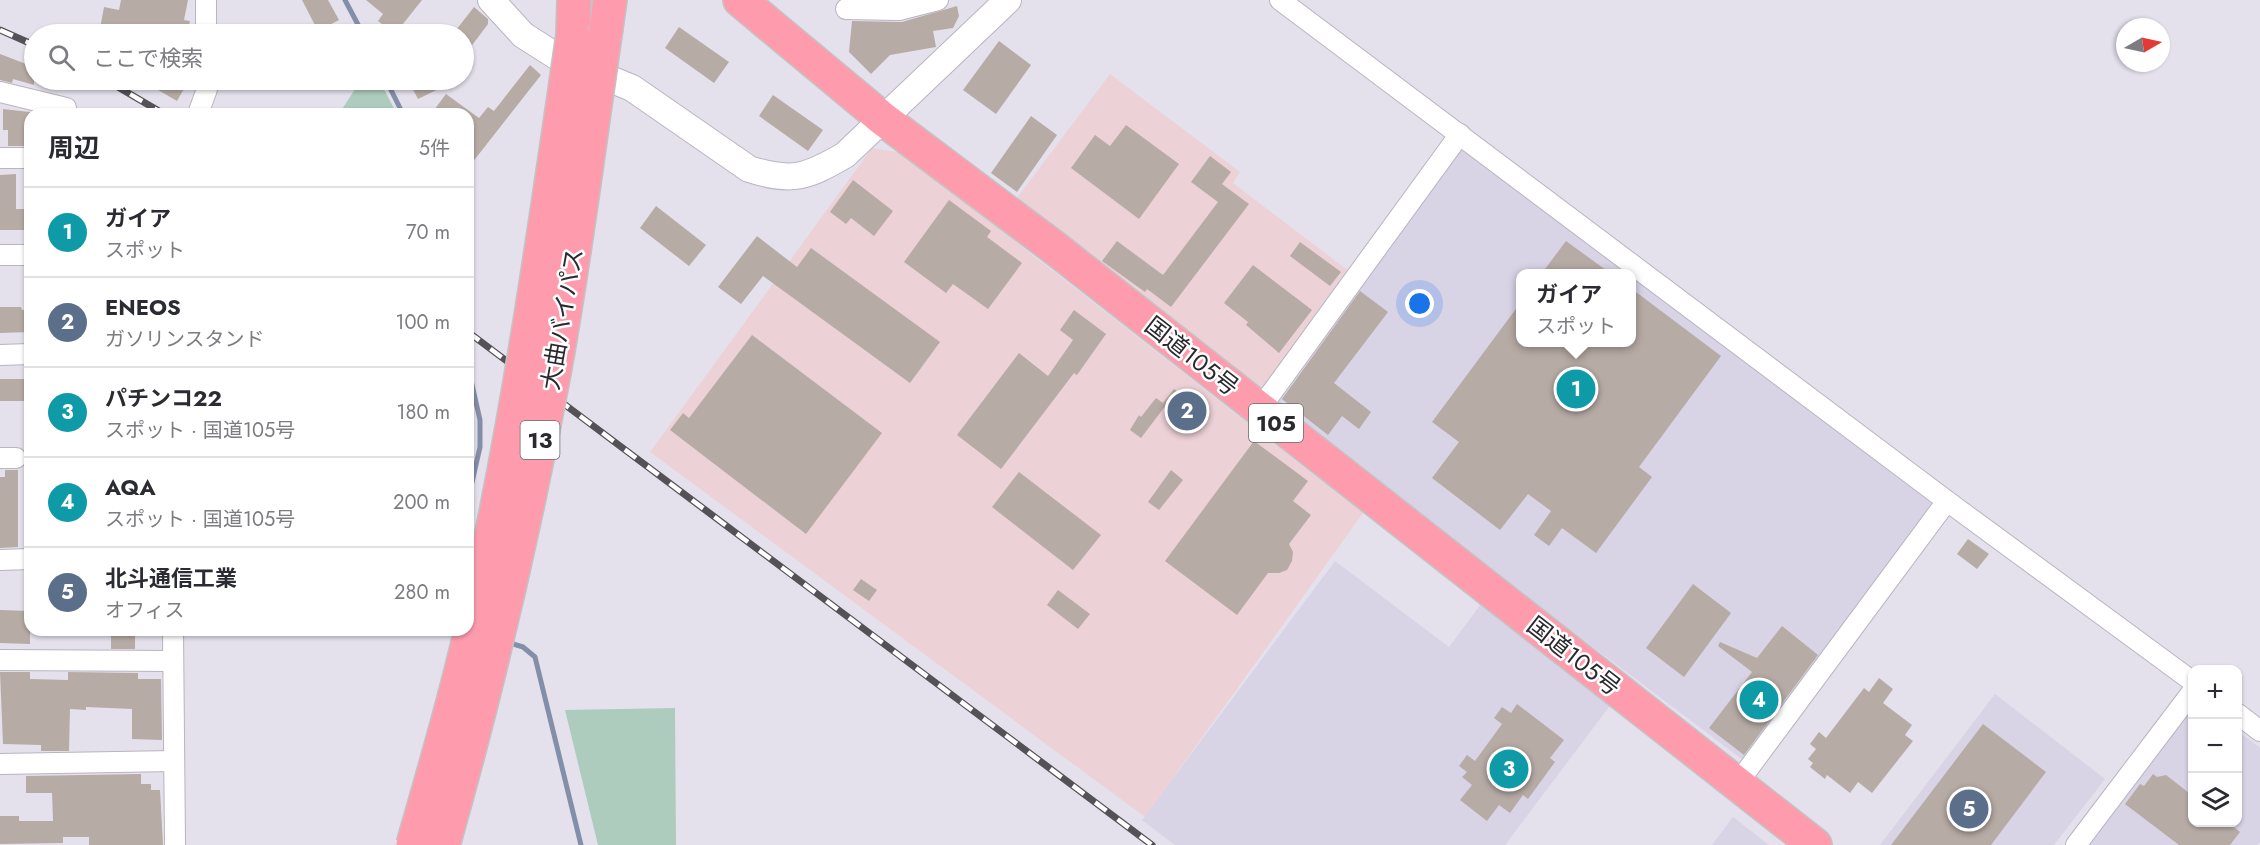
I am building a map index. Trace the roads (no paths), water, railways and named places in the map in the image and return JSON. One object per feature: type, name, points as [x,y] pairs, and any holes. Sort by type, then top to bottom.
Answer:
[{"type":"highway","name":"大曲バイパス","points":[[474,616],[507,457],[530,329],[573,35],[574,0]]},
{"type":"highway","name":"国道105号","points":[[740,0],[883,119],[1056,249],[1815,845]]},
{"type":"highway","name":"大曲バイパス","points":[[443,845],[490,671],[554,373],[608,14]]},
{"type":"highway","name":"大曲バイパス","points":[[413,845],[446,731],[469,636]]},
{"type":"street","points":[[206,0],[206,24]]},
{"type":"street","points":[[492,0],[523,35],[559,58],[632,88],[749,169],[770,176],[792,178],[816,172],[845,155],[1008,0]]},
{"type":"street","points":[[846,9],[938,0]]},
{"type":"street","points":[[1280,0],[1947,501],[2188,677]]},
{"type":"street","points":[[200,108],[207,90]]},
{"type":"street","points":[[0,92],[66,108]]},
{"type":"street","points":[[1259,410],[1460,134]]},
{"type":"street","points":[[0,158],[24,158]]},
{"type":"street","points":[[0,255],[24,255]]},
{"type":"street","points":[[0,354],[24,354]]},
{"type":"street","points":[[1737,784],[1947,501]]},
{"type":"street","points":[[0,560],[24,559]]},
{"type":"street","points":[[172,636],[175,845]]},
{"type":"street","points":[[0,660],[173,661]]},
{"type":"street","points":[[2076,845],[2188,699]]},
{"type":"street","points":[[2242,717],[2260,731]]},
{"type":"street","points":[[0,764],[174,761]]},
{"type":"waterway","points":[[345,0],[358,24]]},
{"type":"waterway","points":[[391,90],[400,108]]},
{"type":"waterway","points":[[474,394],[480,420],[480,447],[474,474]]},
{"type":"waterway","points":[[507,642],[523,647],[535,657],[581,845]]},
{"type":"railway","points":[[0,30],[24,41]]},
{"type":"railway","points":[[123,90],[154,108]]},
{"type":"railway","points":[[474,336],[1152,845]]},
{"type":"place","name":"ガイア","points":[[1576,389]]},
{"type":"place","name":"ENEOS","points":[[1187,411]]},
{"type":"place","name":"AQA","points":[[1759,700]]},
{"type":"place","name":"パチンコ22","points":[[1509,769]]},
{"type":"place","name":"北斗通信工業","points":[[1969,809]]}]
